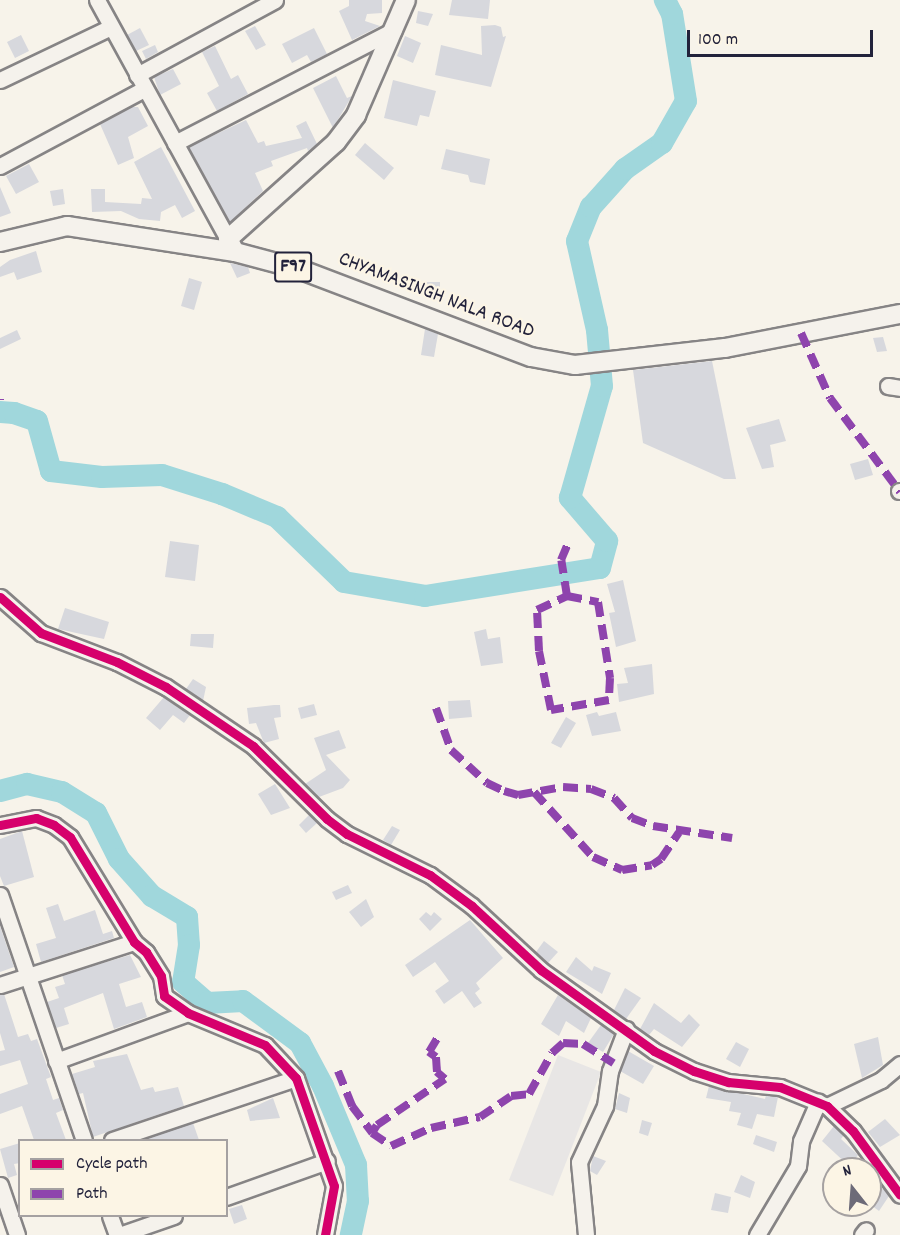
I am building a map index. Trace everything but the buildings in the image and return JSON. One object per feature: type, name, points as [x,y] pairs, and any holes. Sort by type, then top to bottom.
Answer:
[{"type":"main road","points":[[232,246],[336,142],[356,115],[406,0]]},
{"type":"main road","name":"CHYAMASINGH NALA ROAD","points":[[0,242],[67,226],[232,246],[299,268],[531,357],[575,365],[724,348],[900,314]]},
{"type":"street","points":[[98,0],[144,89],[232,246]]},
{"type":"street","points":[[137,75],[275,0]]},
{"type":"street","points":[[0,80],[111,27]]},
{"type":"street","points":[[175,143],[394,30]]},
{"type":"street","points":[[0,166],[144,89]]},
{"type":"street","points":[[0,597],[14,613],[41,633],[117,662],[166,687],[253,746],[327,819],[356,839],[430,875],[472,906],[504,940],[541,970],[654,1051],[694,1071],[728,1082],[780,1087],[822,1104],[853,1131],[900,1195]]},
{"type":"street","points":[[0,825],[36,818],[54,825],[70,837],[134,942],[146,952],[161,976],[164,996],[188,1013],[265,1045],[296,1078],[334,1186],[325,1235]]},
{"type":"street","points":[[0,895],[26,977],[84,1139]]},
{"type":"street","points":[[0,985],[134,942]]},
{"type":"street","points":[[56,1061],[188,1013]]},
{"type":"street","points":[[586,1235],[579,1162],[605,1106],[609,1071],[626,1029]]},
{"type":"street","points":[[757,1235],[798,1166],[801,1141],[822,1104],[881,1080],[900,1064]]},
{"type":"street","points":[[115,1139],[296,1078]]},
{"type":"street","points":[[228,1196],[327,1161]]},
{"type":"street","points":[[0,1185],[17,1235]]},
{"type":"street","points":[[111,1217],[118,1235],[168,1217]]},
{"type":"shaded area","points":[[558,1055],[601,1072],[553,1196],[509,1180]]},
{"type":"waterway","points":[[0,412],[14,413],[37,421],[51,471],[102,477],[162,475],[222,494],[277,517],[344,582],[425,596],[600,568],[607,541],[570,498],[602,386],[597,330],[577,241],[591,207],[625,169],[662,143],[686,101],[672,14],[665,0]]},
{"type":"waterway","points":[[0,791],[27,784],[62,792],[96,813],[119,859],[152,896],[187,917],[189,945],[183,982],[207,1003],[243,1001],[300,1043],[323,1086],[356,1165],[358,1201],[351,1235]]},
{"type":"marked path","points":[[801,333],[830,398],[900,492]]},
{"type":"marked path","points":[[567,596],[598,602],[610,678],[609,700],[551,710],[539,651],[537,610],[567,596],[561,560],[569,541]]},
{"type":"marked path","points":[[436,708],[451,750],[487,783],[504,791],[518,795],[563,787],[591,789],[614,798],[632,818],[653,826],[732,838]]},
{"type":"marked path","points":[[534,792],[593,857],[622,870],[652,865],[661,859],[679,832]]},
{"type":"marked path","points":[[372,1133],[377,1125],[445,1079],[437,1072],[436,1057],[429,1052],[438,1037]]},
{"type":"marked path","points":[[338,1071],[352,1106],[372,1133],[391,1146],[431,1128],[480,1117],[511,1096],[529,1094],[552,1053],[563,1043],[583,1044],[613,1063]]},
{"type":"cycle path","points":[[0,597],[41,633],[117,662],[166,687],[253,746],[327,819],[347,834],[430,875],[472,906],[541,970],[654,1051],[694,1071],[728,1082],[780,1087],[827,1106],[853,1131],[900,1195]]},
{"type":"cycle path","points":[[0,825],[36,818],[54,825],[70,837],[134,942],[146,952],[161,976],[164,996],[188,1013],[265,1045],[296,1078],[334,1186],[325,1235]]}]
